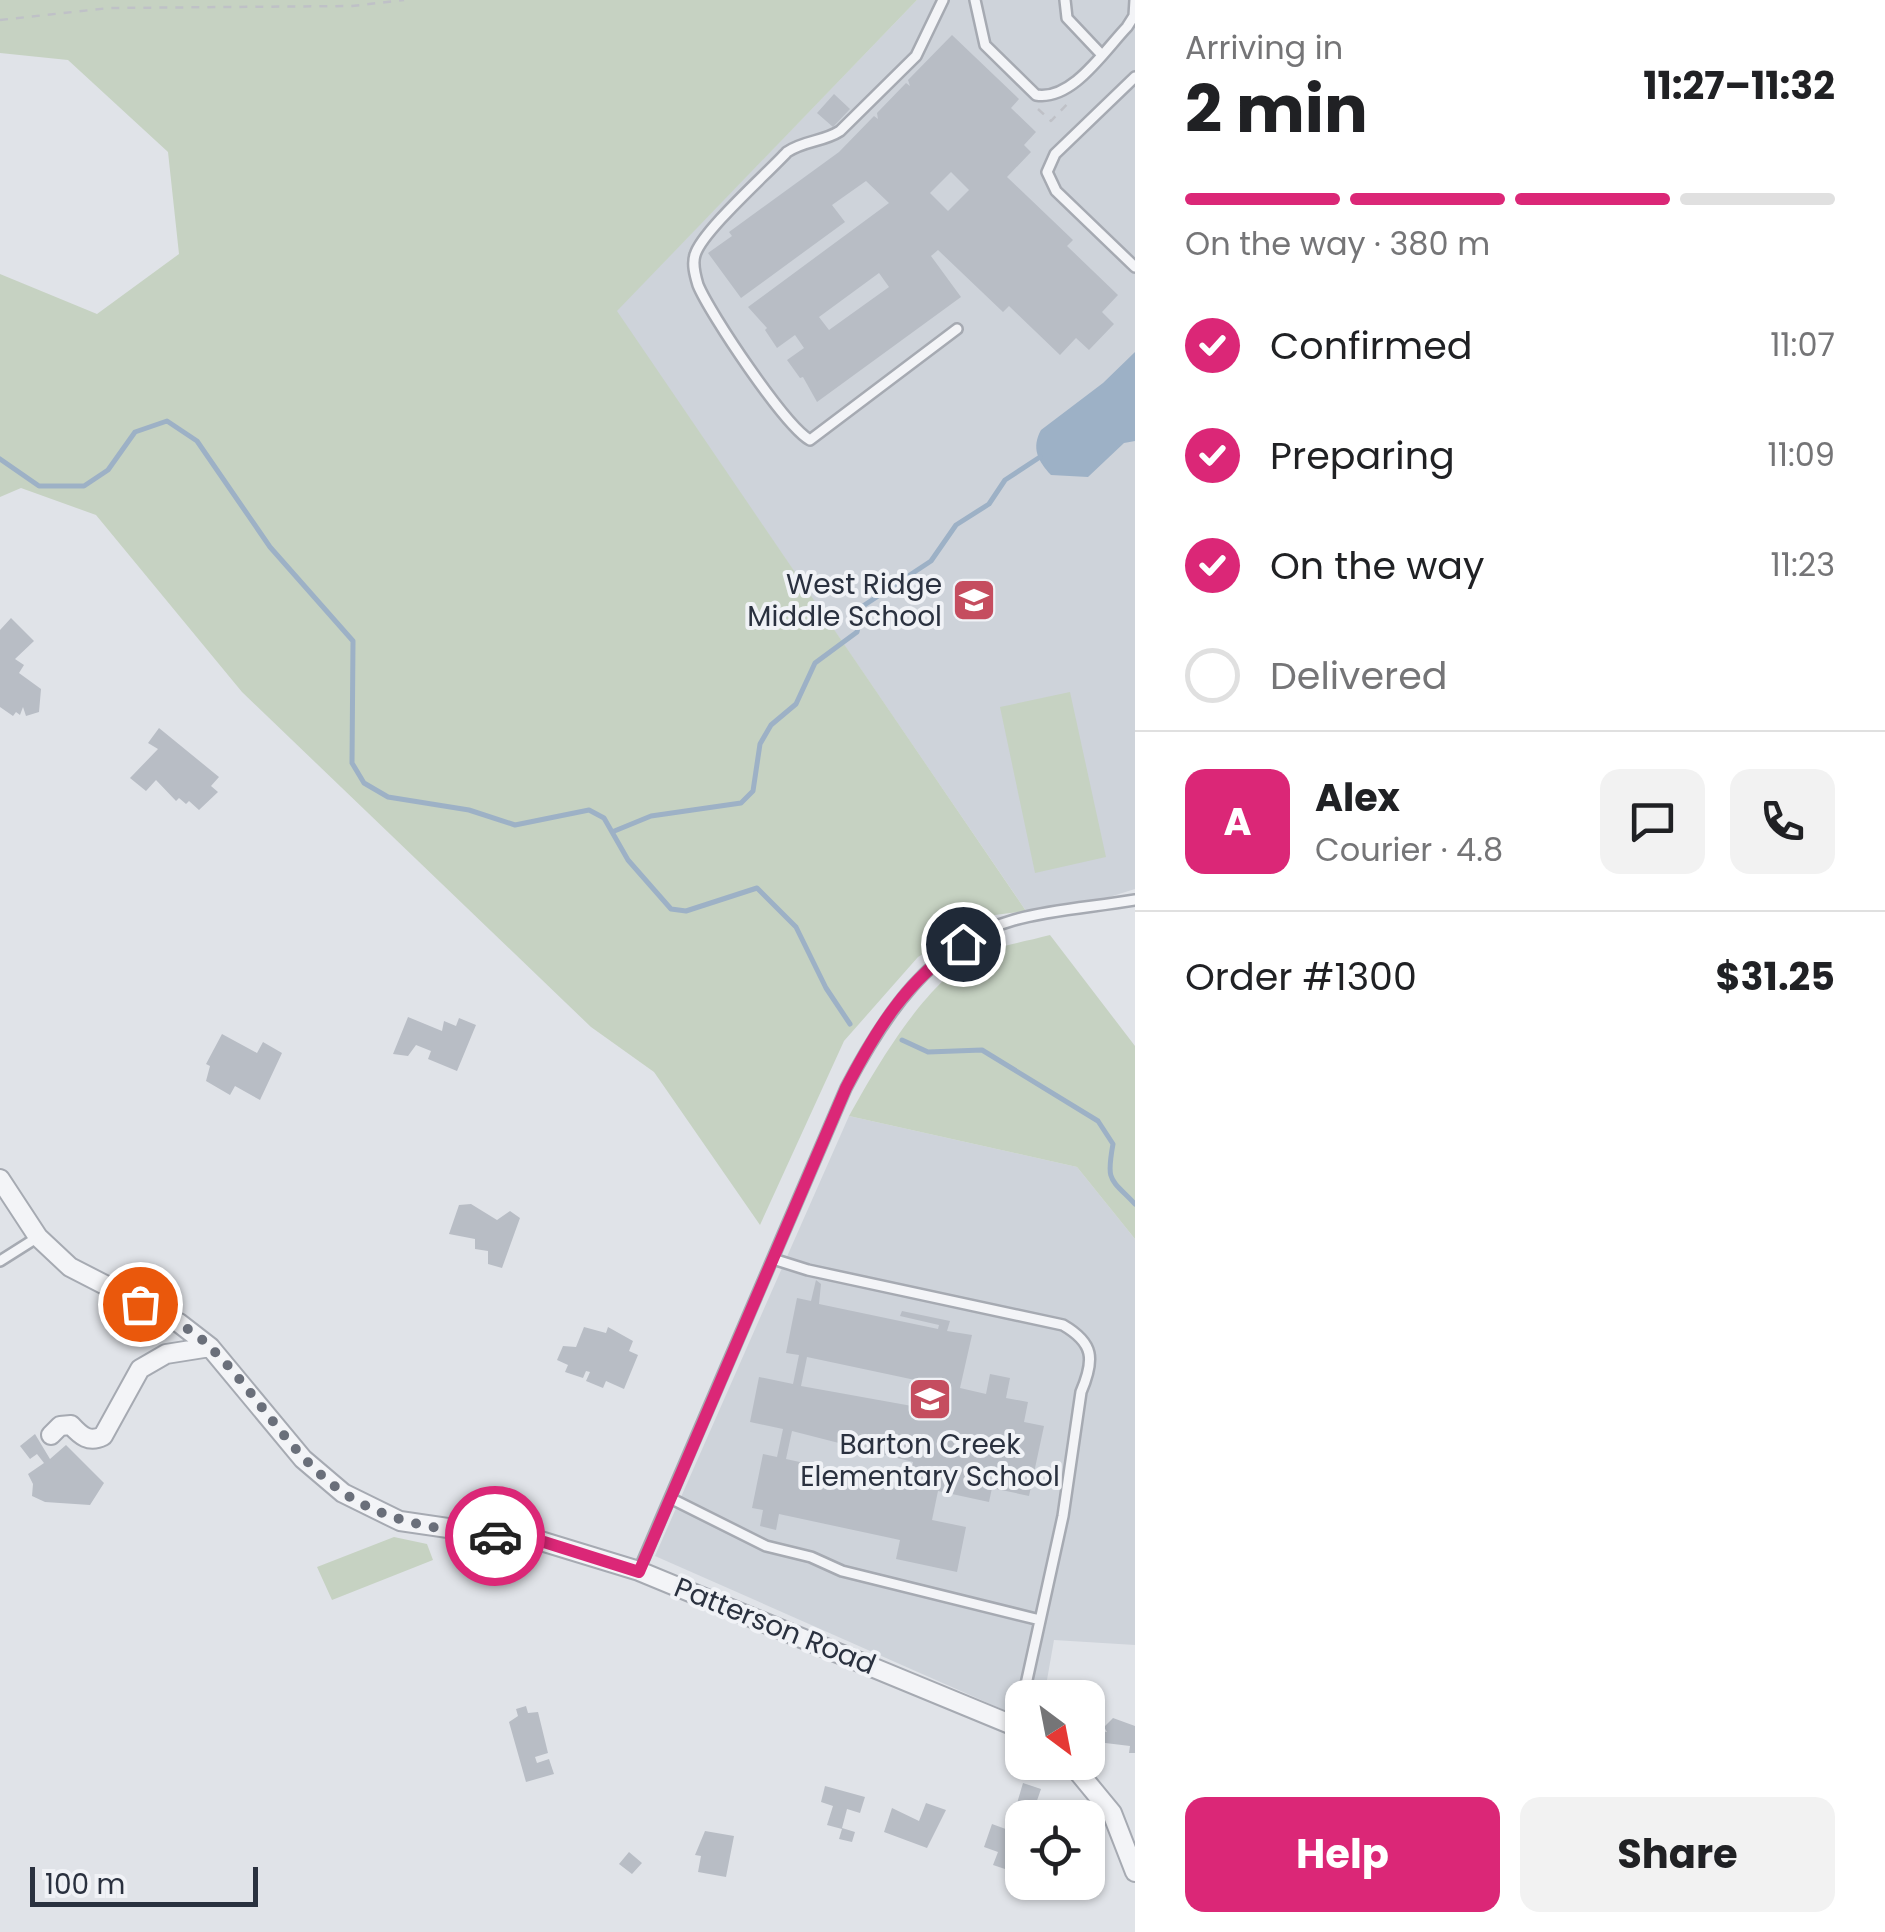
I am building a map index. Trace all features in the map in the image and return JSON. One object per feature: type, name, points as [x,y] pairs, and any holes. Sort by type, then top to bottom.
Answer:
[{"type":"street","name":"Patterson Road","points":[[0,1179],[38,1237],[70,1267],[179,1323],[210,1347],[303,1459],[343,1493],[400,1521],[544,1542],[639,1572],[1005,1722]]},
{"type":"street","points":[[50,1435],[60,1426],[71,1425],[81,1436],[95,1440],[103,1436],[140,1369],[166,1354],[210,1347]]},
{"type":"street","points":[[1085,1780],[1112,1813],[1135,1872]]},
{"type":"lane","points":[[943,0],[916,56],[840,130],[828,138],[801,142],[787,152],[703,240],[694,259],[697,281],[707,303],[771,396],[810,440],[957,329]]},
{"type":"lane","points":[[974,0],[985,45],[1036,95],[1056,96],[1134,16],[1135,0]]},
{"type":"lane","points":[[1065,0],[1068,18],[1101,54]]},
{"type":"lane","points":[[1135,77],[1055,154],[1047,172],[1056,191],[1135,267]]},
{"type":"lane","points":[[639,1572],[846,1088],[868,1044],[904,993],[942,957],[984,932],[1014,920],[1135,900]]},
{"type":"lane","points":[[0,1261],[38,1237]]},
{"type":"lane","points":[[773,1258],[808,1270],[1063,1325],[1083,1337],[1090,1350],[1086,1380],[1078,1409],[1063,1516],[1027,1680]]},
{"type":"lane","points":[[670,1498],[766,1546],[811,1557],[842,1571],[1040,1620]]},
{"type":"path","points":[[0,20],[110,8],[352,6],[404,0]]},
{"type":"shaded area","name":"West Ridge Middle School","points":[[917,0],[1135,0],[1135,889],[1033,921],[616,311]]},
{"type":"shaded area","name":"Barton Creek Elementary School","points":[[849,1116],[1077,1167],[1135,1239],[1135,1645],[1054,1640],[1047,1680],[1005,1680],[1005,1710],[655,1556]]},
{"type":"green space","points":[[0,0],[917,0],[617,311],[1026,911],[987,916],[918,957],[844,1041],[760,1225],[654,1072],[591,1027],[242,692],[96,515],[21,488],[0,497],[0,274],[97,314],[179,254],[168,152],[68,60],[0,53]]},
{"type":"green space","points":[[1070,692],[1106,857],[1035,873],[1000,707]]},
{"type":"green space","points":[[1050,935],[1135,1046],[1135,1239],[1077,1167],[849,1116],[905,1025],[942,982],[981,954]]},
{"type":"green space","points":[[394,1537],[427,1544],[433,1560],[332,1600],[317,1567]]},
{"type":"water","points":[[1135,352],[1135,441],[1124,443],[1088,477],[1051,475],[1037,454],[1041,430],[1103,383]]},
{"type":"building","points":[[952,35],[1019,99],[1011,108],[1036,132],[1024,145],[1031,152],[1007,177],[1073,240],[1067,246],[1118,295],[1102,312],[1114,324],[1089,350],[1076,338],[1060,355],[1009,306],[1003,312],[938,250],[931,256],[961,297],[817,402],[803,377],[787,360],[804,348],[795,335],[777,348],[767,328],[748,307],[889,203],[866,181],[832,205],[845,222],[741,298],[708,253],[732,236],[729,232],[839,152],[874,116],[878,119],[877,113],[906,83],[910,86],[908,80]],"holes":[[[951,172],[969,190],[948,211],[930,193]],[[879,273],[889,287],[829,330],[819,317]]]},
{"type":"building","points":[[834,94],[850,109],[833,127],[817,113]]},
{"type":"building","points":[[11,618],[34,641],[15,659],[24,665],[19,673],[41,689],[39,712],[26,716],[23,707],[20,715],[16,712],[13,716],[0,707],[0,630]]},
{"type":"building","points":[[159,728],[219,777],[211,786],[218,792],[199,810],[189,801],[176,801],[156,780],[146,791],[130,778],[158,749],[148,743]]},
{"type":"building","points":[[408,1017],[442,1031],[444,1021],[456,1026],[459,1018],[476,1025],[457,1071],[428,1059],[431,1051],[416,1045],[408,1056],[393,1054]]},
{"type":"building","points":[[222,1034],[257,1053],[263,1042],[282,1053],[260,1100],[235,1086],[230,1095],[206,1081],[210,1066],[206,1064]]},
{"type":"building","points":[[471,1204],[497,1220],[510,1211],[520,1218],[502,1268],[488,1264],[488,1251],[475,1249],[475,1239],[449,1234],[459,1205]]},
{"type":"building","points":[[816,1280],[821,1284],[819,1304],[938,1329],[939,1325],[900,1316],[902,1311],[950,1321],[947,1331],[972,1335],[960,1388],[986,1394],[990,1374],[1010,1378],[1006,1398],[1028,1402],[1024,1422],[1044,1426],[1029,1496],[992,1488],[989,1502],[938,1491],[932,1520],[966,1527],[957,1572],[896,1559],[900,1540],[779,1514],[776,1530],[760,1526],[763,1510],[752,1508],[763,1454],[777,1457],[783,1429],[750,1422],[759,1377],[793,1384],[799,1355],[786,1353],[797,1298],[811,1301]],"holes":[[[807,1357],[934,1384],[930,1403],[924,1402],[923,1408],[801,1386]],[[792,1431],[913,1462],[910,1486],[786,1459]]]},
{"type":"building","points":[[584,1327],[606,1333],[608,1327],[633,1341],[629,1351],[638,1355],[624,1389],[606,1381],[603,1388],[586,1381],[590,1372],[586,1371],[583,1378],[565,1372],[568,1365],[557,1360],[563,1346],[576,1347]]},
{"type":"building","points":[[35,1434],[50,1459],[66,1445],[104,1483],[90,1505],[45,1502],[32,1496],[33,1484],[28,1474],[44,1463],[37,1454],[30,1459],[20,1446]]},
{"type":"building","points":[[526,1706],[528,1713],[538,1712],[548,1753],[535,1757],[537,1763],[549,1759],[554,1774],[526,1782],[509,1722],[518,1716],[516,1709]]},
{"type":"building","points":[[1113,1718],[1135,1726],[1135,1753],[1129,1753],[1130,1746],[1105,1743],[1105,1726]]},
{"type":"building","points":[[1023,1783],[1041,1789],[1037,1800],[1018,1800]]},
{"type":"building","points":[[825,1786],[865,1797],[860,1813],[847,1809],[842,1828],[855,1832],[852,1842],[839,1839],[842,1829],[827,1825],[833,1806],[821,1802]]},
{"type":"building","points":[[926,1803],[946,1810],[927,1848],[884,1832],[892,1808],[919,1821]]},
{"type":"building","points":[[992,1824],[1005,1829],[1005,1869],[993,1865],[998,1852],[984,1847]]},
{"type":"building","points":[[705,1831],[734,1836],[726,1877],[698,1872],[701,1856],[695,1855]]},
{"type":"building","points":[[629,1852],[642,1863],[632,1874],[619,1864]]},
{"type":"waterway","points":[[0,459],[39,486],[84,486],[108,470],[135,432],[167,421],[197,441],[270,547],[353,641],[352,763],[364,783],[388,797],[469,810],[515,825],[589,810],[604,818],[628,860],[671,909],[686,911],[757,888],[796,927],[826,988],[850,1024]]},
{"type":"waterway","points":[[612,832],[651,816],[741,803],[753,791],[760,744],[771,725],[796,704],[815,663],[857,632],[863,606],[931,561],[956,525],[989,504],[1005,480],[1040,457]]},
{"type":"waterway","points":[[902,1040],[928,1052],[982,1050],[1098,1121],[1113,1144],[1112,1178],[1135,1204]]},
{"type":"way so far","points":[[140,1304],[179,1323],[210,1347],[303,1459],[343,1493],[400,1521],[495,1536]]},
{"type":"place","name":"West Ridge Middle School","points":[[974,600]]},
{"type":"place","name":"Barton Creek Elementary School","points":[[930,1399]]},
{"type":"route","points":[[495,1536],[544,1542],[639,1572],[868,1044],[904,993],[942,957],[963,944]]}]
